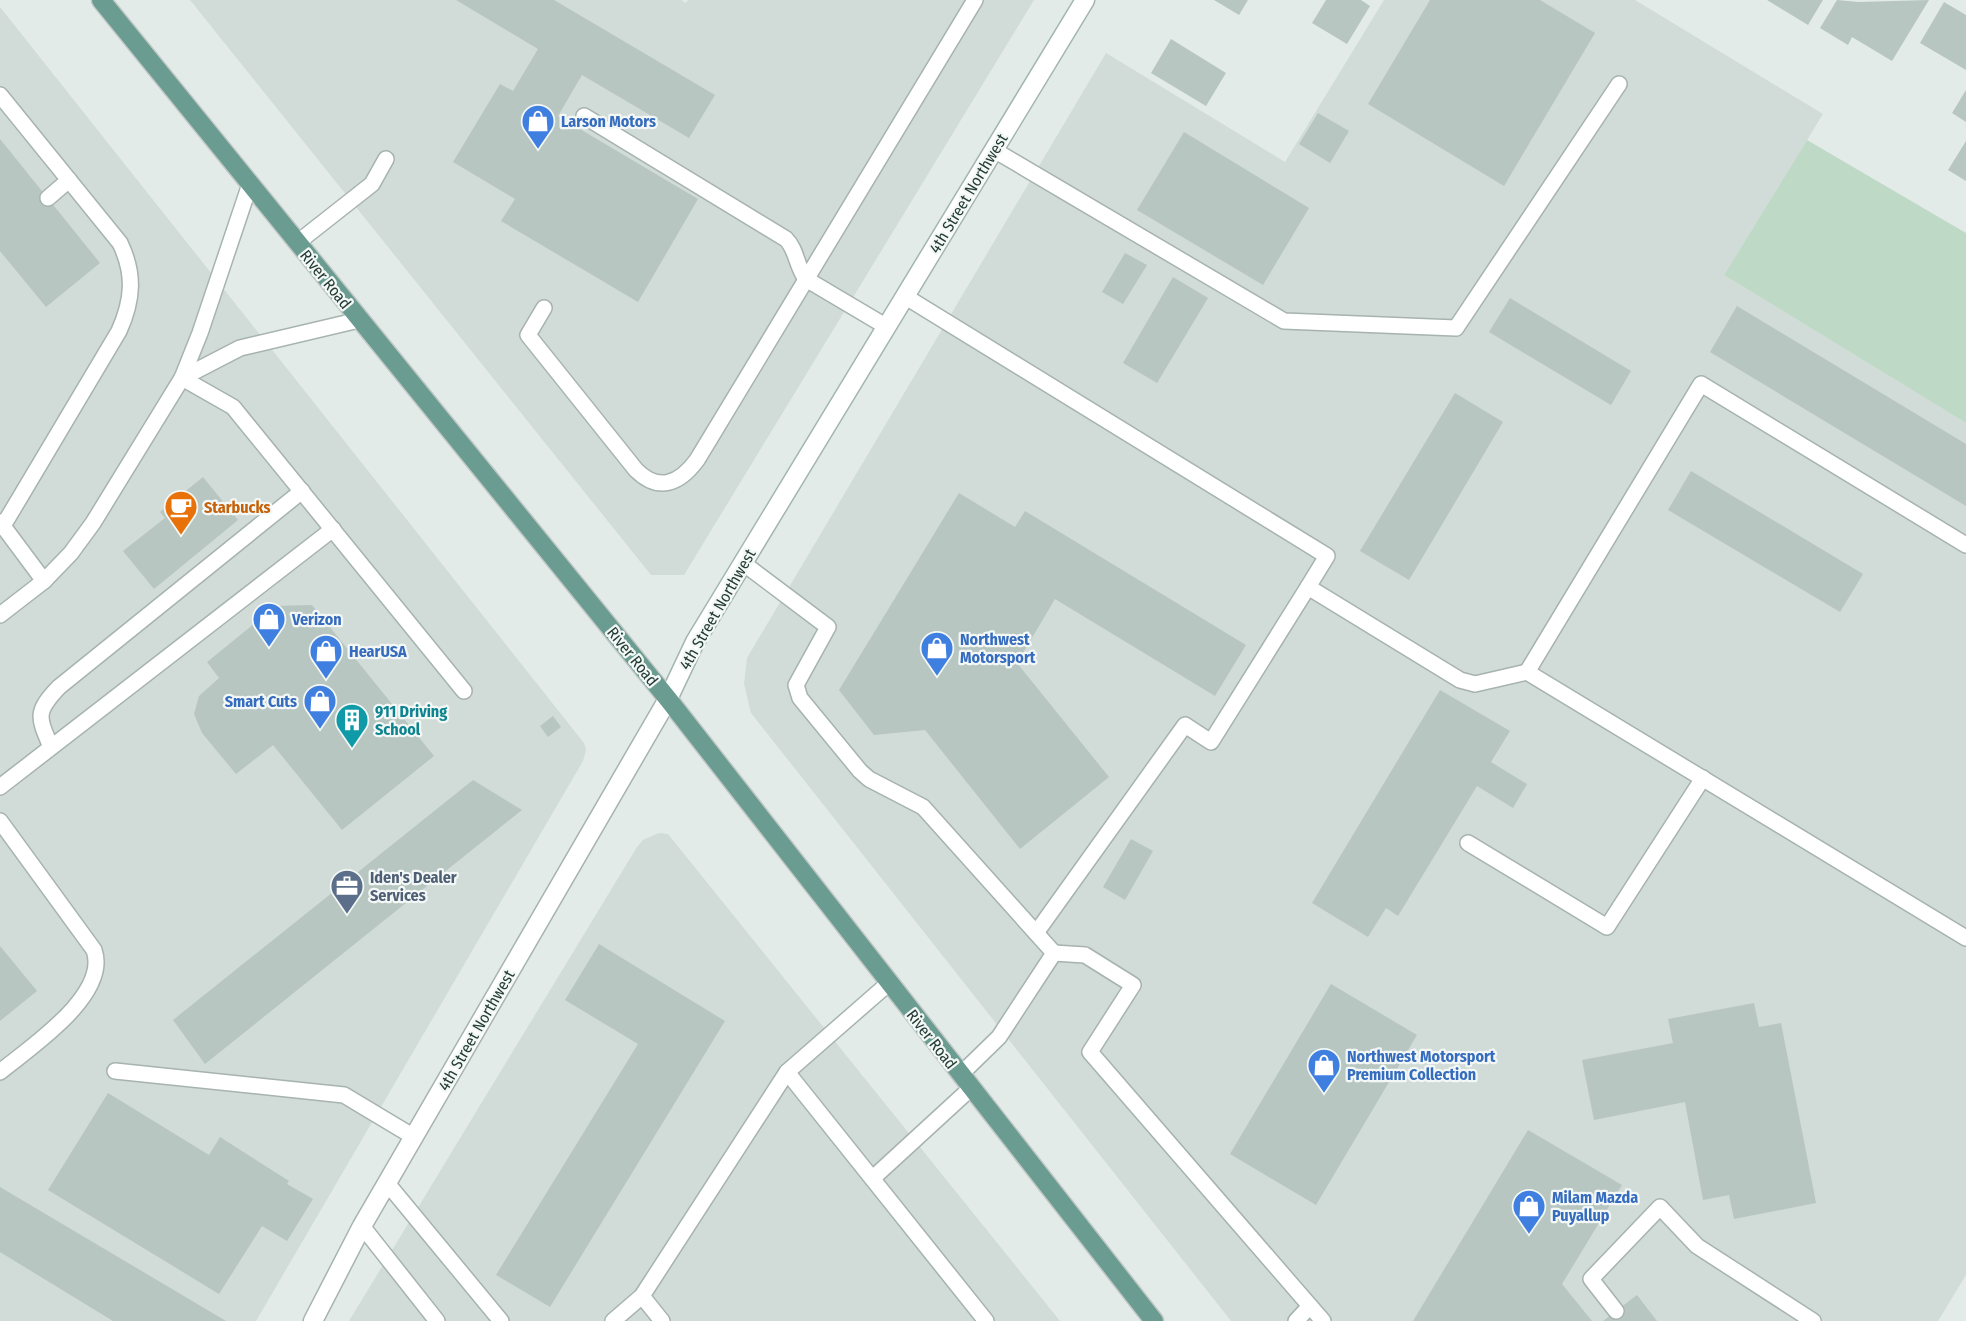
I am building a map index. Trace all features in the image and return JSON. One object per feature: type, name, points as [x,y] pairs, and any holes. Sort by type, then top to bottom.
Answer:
[{"type":"main road","name":"River Road","points":[[101,0],[668,699],[1154,1321]]},
{"type":"main road","name":"4th Street Northwest","points":[[313,1321],[362,1226],[668,699],[695,642],[1085,0]]},
{"type":"lane","points":[[544,308],[528,335],[636,470],[652,481],[669,484],[684,476],[697,460],[975,0]]},
{"type":"lane","points":[[994,150],[1284,321],[1456,328],[1618,84]]},
{"type":"lane","points":[[0,95],[120,243],[129,266],[132,296],[119,331],[1,524],[44,581]]},
{"type":"lane","points":[[584,116],[786,239],[795,251],[800,271],[806,279],[886,327]]},
{"type":"lane","points":[[297,243],[372,184],[386,159]]},
{"type":"lane","points":[[48,198],[69,180]]},
{"type":"lane","points":[[0,615],[44,581],[71,553],[93,523],[182,378],[200,333],[250,184]]},
{"type":"lane","points":[[906,297],[1327,556],[1211,742],[1185,725],[1036,933]]},
{"type":"lane","points":[[182,378],[240,348],[359,320]]},
{"type":"lane","points":[[182,378],[234,407],[464,691]]},
{"type":"lane","points":[[1527,672],[1701,384],[1966,545]]},
{"type":"lane","points":[[51,747],[39,721],[43,704],[59,687],[302,491]]},
{"type":"lane","points":[[0,786],[333,529]]},
{"type":"lane","points":[[743,563],[828,627],[796,686],[800,698],[860,771],[869,779],[923,807],[1054,953],[1085,956],[1133,985],[1090,1052],[1323,1321]]},
{"type":"lane","points":[[1308,587],[1460,680],[1475,684],[1527,672],[1966,938]]},
{"type":"lane","points":[[1468,843],[1607,927],[1702,778]]},
{"type":"lane","points":[[0,821],[94,950],[97,958],[91,983],[76,1006],[0,1072]]},
{"type":"lane","points":[[873,1178],[965,1082],[999,1037],[1054,953]]},
{"type":"lane","points":[[613,1321],[642,1296],[787,1072],[889,983]]},
{"type":"lane","points":[[115,1071],[344,1095],[414,1137]]},
{"type":"lane","points":[[787,1072],[986,1321]]},
{"type":"lane","points":[[387,1183],[501,1321]]},
{"type":"lane","points":[[1616,1311],[1591,1279],[1660,1207],[1696,1246],[1813,1321]]},
{"type":"lane","points":[[362,1226],[437,1321]]},
{"type":"lane","points":[[642,1296],[662,1321]]},
{"type":"lane","points":[[1296,1321],[1310,1306]]},
{"type":"shaded area","points":[[190,0],[681,0],[686,3],[688,0],[1034,0],[684,575],[651,575]]},
{"type":"shaded area","points":[[1384,0],[1635,0],[1823,114],[1724,275],[1966,423],[1966,1275],[1938,1321],[1231,1321],[751,713],[744,684],[747,658],[1106,53],[1285,162]]},
{"type":"shaded area","points":[[0,7],[584,743],[586,750],[583,761],[256,1321],[0,1321]]},
{"type":"shaded area","points":[[659,833],[668,834],[1060,1321],[349,1321],[637,847],[643,840]]},
{"type":"green space","points":[[1807,140],[1966,233],[1966,423],[1724,275]]},
{"type":"building","name":"Larson Motors","points":[[456,0],[554,0],[715,95],[689,138],[582,75],[558,116],[698,199],[638,302],[501,221],[515,199],[453,162],[500,84],[513,91],[538,49]]},
{"type":"building","points":[[1214,0],[1248,0],[1239,15]]},
{"type":"building","points":[[1326,0],[1361,0],[1370,6],[1347,44],[1312,23]]},
{"type":"building","points":[[1430,0],[1540,0],[1595,33],[1504,186],[1368,104]]},
{"type":"building","points":[[1767,0],[1823,0],[1808,25]]},
{"type":"building","points":[[1837,0],[1858,2],[1929,0],[1892,61],[1852,37],[1848,45],[1820,28]]},
{"type":"building","points":[[1944,2],[1966,15],[1966,70],[1920,43]]},
{"type":"building","points":[[1171,39],[1226,73],[1206,106],[1151,73]]},
{"type":"building","points":[[1966,90],[1966,122],[1952,113]]},
{"type":"building","points":[[1318,113],[1349,131],[1330,163],[1299,144]]},
{"type":"building","points":[[1184,132],[1309,208],[1263,285],[1137,210]]},
{"type":"building","points":[[0,139],[100,263],[46,307],[0,251]]},
{"type":"building","points":[[1966,141],[1966,181],[1948,170]]},
{"type":"building","points":[[1125,253],[1147,265],[1123,304],[1102,292]]},
{"type":"building","points":[[1173,277],[1208,298],[1157,383],[1123,363]]},
{"type":"building","points":[[1510,298],[1631,371],[1611,405],[1489,332]]},
{"type":"building","points":[[1737,306],[1966,444],[1966,506],[1710,352]]},
{"type":"building","points":[[1455,393],[1503,422],[1409,580],[1360,551]]},
{"type":"building","points":[[1691,471],[1863,574],[1840,612],[1668,510]]},
{"type":"building","name":"Starbucks","points":[[203,477],[238,520],[154,589],[123,551],[165,518],[160,512]]},
{"type":"building","name":"Northwest Motorsport","points":[[959,493],[1015,527],[1025,511],[1246,645],[1215,696],[1055,599],[1017,663],[1109,777],[1020,849],[925,730],[874,735],[839,690]]},
{"type":"building","points":[[312,605],[434,756],[342,830],[273,745],[236,774],[202,733],[194,714],[199,696],[219,678],[207,662],[276,606]]},
{"type":"building","points":[[1440,690],[1510,731],[1491,762],[1527,784],[1513,808],[1477,786],[1398,916],[1386,908],[1368,937],[1312,903]]},
{"type":"building","points":[[553,716],[561,727],[548,737],[540,726]]},
{"type":"building","name":"Iden's Dealer Services","points":[[473,780],[522,810],[205,1064],[173,1020]]},
{"type":"building","points":[[1131,839],[1153,851],[1125,900],[1103,887]]},
{"type":"building","points":[[599,944],[725,1021],[550,1307],[496,1275],[638,1044],[565,1000]]},
{"type":"building","points":[[0,946],[37,991],[0,1021]]},
{"type":"building","name":"Northwest Motorsport Premium Collection","points":[[1331,984],[1417,1035],[1316,1205],[1230,1154]]},
{"type":"building","points":[[1754,1003],[1759,1027],[1781,1023],[1816,1203],[1734,1219],[1729,1195],[1703,1200],[1685,1102],[1594,1120],[1582,1060],[1673,1043],[1668,1019]]},
{"type":"building","points":[[108,1093],[209,1155],[220,1137],[289,1181],[287,1184],[313,1199],[287,1241],[262,1226],[219,1294],[48,1190]]},
{"type":"building","name":"Milam Mazda Puyallup","points":[[1528,1130],[1622,1185],[1562,1284],[1592,1321],[1413,1321]]},
{"type":"building","points":[[0,1187],[226,1321],[113,1321],[0,1252]]},
{"type":"building","points":[[1637,1295],[1657,1321],[1603,1321]]},
{"type":"place","name":"Larson Motors","points":[[538,150]]},
{"type":"place","name":"Starbucks","points":[[181,536]]},
{"type":"place","name":"Verizon","points":[[269,648]]},
{"type":"place","name":"Northwest Motorsport","points":[[937,677]]},
{"type":"place","name":"HearUSA","points":[[326,680]]},
{"type":"place","name":"Smart Cuts","points":[[320,730]]},
{"type":"place","name":"911 Driving School","points":[[352,749]]},
{"type":"place","name":"Iden's Dealer Services","points":[[347,915]]},
{"type":"place","name":"Northwest Motorsport Premium Collection","points":[[1324,1094]]},
{"type":"place","name":"Milam Mazda Puyallup","points":[[1529,1235]]}]
